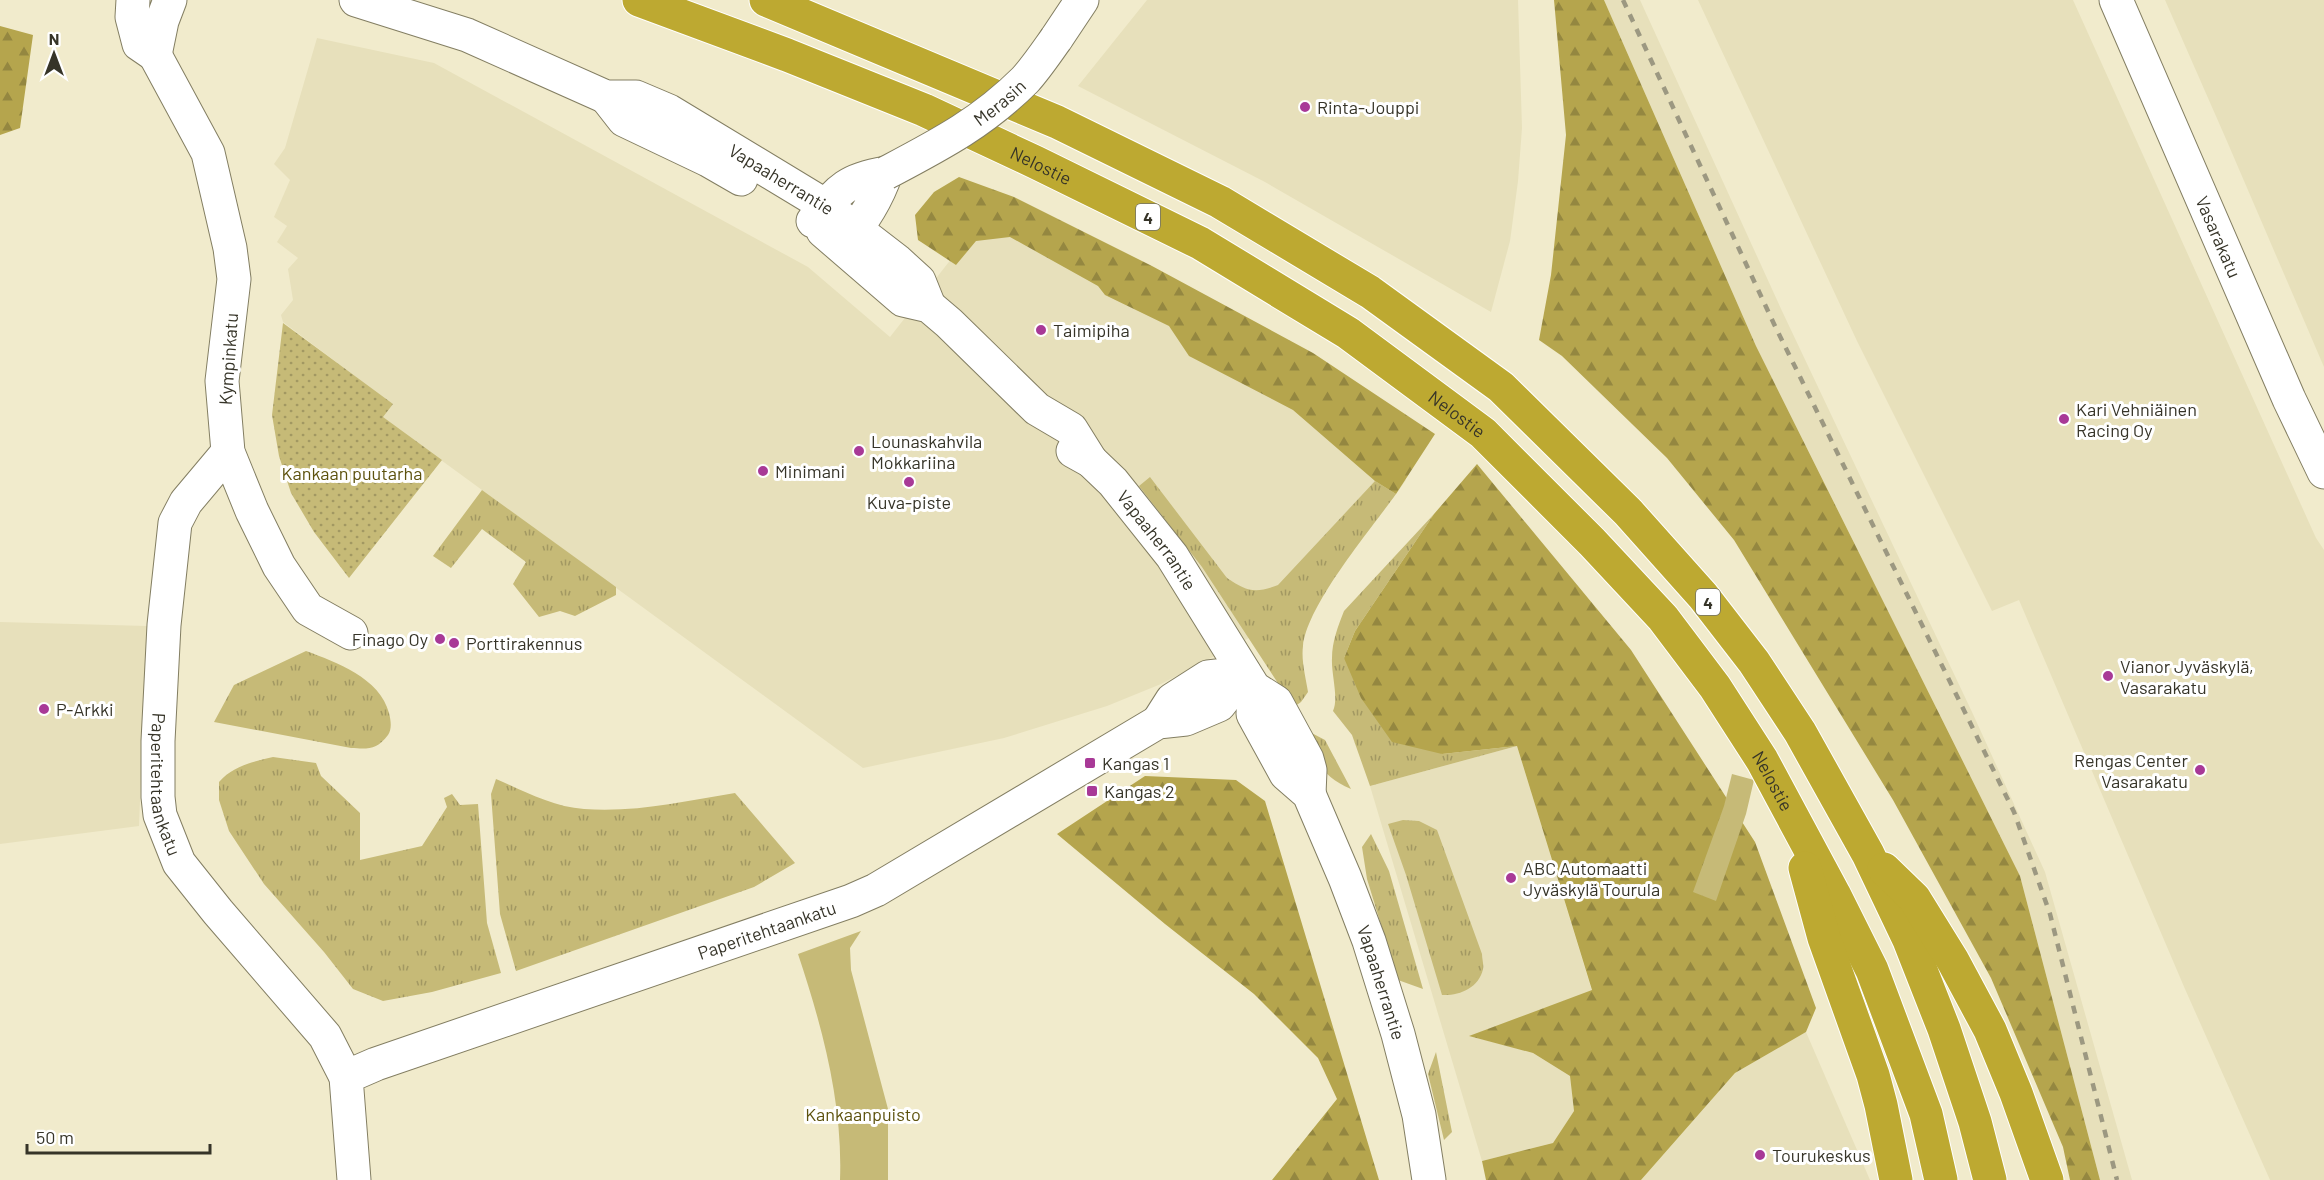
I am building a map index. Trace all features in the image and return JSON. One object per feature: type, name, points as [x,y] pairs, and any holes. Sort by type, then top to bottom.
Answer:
[{"type":"highway","name":"Nelostie","points":[[639,0],[924,111],[1035,162],[1200,243],[1348,333],[1482,433],[1592,542],[1663,618],[1715,687],[1762,760],[1872,970],[1926,1114],[1941,1180]]},
{"type":"highway","name":"4","points":[[766,0],[800,12],[1057,122],[1220,202],[1370,292],[1501,387],[1628,512],[1710,605],[1754,662],[1800,732],[1868,854],[1909,940],[1944,1029],[1975,1122],[1990,1180]]},
{"type":"highway","points":[[1791,817],[1824,938],[1873,1075],[1896,1180]]},
{"type":"highway","points":[[1868,854],[1914,898],[1953,960],[2002,1058],[2048,1180]]},
{"type":"street","name":"Kympinkatu","points":[[133,0],[132,17],[139,44],[155,55],[208,153],[230,249],[234,279],[222,381],[228,452],[252,511],[279,566],[308,609],[351,633]]},
{"type":"street","points":[[155,55],[162,21],[170,0]]},
{"type":"street","name":"Vapaaherrantie","points":[[356,0],[467,35],[606,97],[636,97],[669,111],[819,214],[850,238],[919,281],[929,306],[1037,409],[1056,442],[1091,461],[1113,482],[1172,556],[1249,680],[1253,714],[1267,742],[1286,774],[1309,794],[1369,941],[1419,1115],[1429,1180]]},
{"type":"street","name":"Merasin","points":[[819,214],[840,190],[860,177],[886,172],[952,139],[991,112],[1027,78],[1082,0]]},
{"type":"street","name":"Vasarakatu","points":[[2116,0],[2289,399],[2324,472]]},
{"type":"street","points":[[850,238],[880,193],[886,172]]},
{"type":"street","name":"Paperitehtaankatu","points":[[228,452],[186,502],[175,523],[166,604],[158,741],[160,815],[179,863],[325,1036],[346,1077],[354,1180]]},
{"type":"street","name":"Paperitehtaankatu","points":[[346,1077],[376,1064],[850,901],[876,890],[1158,723],[1186,719],[1219,705],[1249,680]]},
{"type":"shaded area","points":[[1147,0],[1518,0],[1522,128],[1518,181],[1510,241],[1491,312],[1265,182],[1078,86]]},
{"type":"shaded area","points":[[1604,0],[1640,0],[1782,311],[1972,712],[2045,872],[2132,1180],[2100,1180],[2020,876],[1756,346]]},
{"type":"shaded area","points":[[1698,0],[2073,0],[2316,538],[2324,550],[2324,1180],[2270,1180],[2185,989],[2019,600],[1992,611],[1857,341]]},
{"type":"shaded area","points":[[2165,0],[2324,0],[2324,367],[2226,139]]},
{"type":"shaded area","points":[[317,38],[434,63],[808,267],[890,337],[970,235],[1013,230],[1104,273],[1406,480],[1396,494],[1264,629],[1249,638],[1161,684],[1107,706],[1004,738],[863,768],[382,417],[392,404],[283,322],[281,315],[293,300],[288,269],[298,258],[277,242],[287,226],[274,217],[290,180],[274,164],[285,148]]},
{"type":"shaded area","points":[[0,622],[147,626],[139,826],[0,844]]},
{"type":"shaded area","points":[[1517,746],[1592,991],[1470,1036],[1533,1053],[1570,1076],[1574,1111],[1553,1143],[1482,1161],[1370,786]]},
{"type":"shaded area","points":[[1806,1032],[1870,1180],[1641,1180],[1735,1073]]},
{"type":"green space","points":[[1554,0],[1604,0],[1756,346],[2020,876],[2100,1180],[2070,1180],[2063,1147],[1991,978],[1893,800],[1734,540],[1667,458],[1562,356],[1539,340],[1551,275],[1566,135]]},
{"type":"green space","points":[[0,26],[33,35],[20,128],[0,135]]},
{"type":"green space","points":[[959,177],[1014,197],[1152,266],[1313,353],[1435,434],[1396,494],[1375,481],[1293,410],[1189,356],[1169,326],[1105,295],[1098,286],[1010,237],[976,241],[956,265],[918,240],[915,215],[934,192]]},
{"type":"green space","name":"Kankaan puutarha","points":[[283,323],[393,404],[383,417],[442,460],[349,578],[314,532],[291,493],[279,456],[272,415]]},
{"type":"green space","points":[[1477,464],[1631,650],[1755,842],[1816,1008],[1806,1032],[1735,1073],[1641,1180],[1486,1180],[1482,1161],[1553,1143],[1574,1111],[1570,1076],[1533,1053],[1469,1036],[1592,990],[1517,746],[1442,754],[1392,742],[1361,698],[1344,658],[1355,631],[1434,514]]},
{"type":"green space","points":[[1150,477],[1227,578],[1251,590],[1263,590],[1278,585],[1375,481],[1396,494],[1342,568],[1316,610],[1307,629],[1303,646],[1303,663],[1308,692],[1301,702],[1291,709],[1287,697],[1202,567],[1139,486]]},
{"type":"green space","points":[[482,490],[616,587],[616,595],[575,616],[560,611],[539,617],[513,584],[526,562],[482,529],[451,568],[433,556]]},
{"type":"green space","points":[[1434,514],[1355,631],[1344,658],[1442,754],[1517,746],[1370,786],[1352,735],[1333,711],[1335,706],[1332,664],[1334,640],[1344,611]]},
{"type":"green space","points":[[306,651],[343,666],[367,681],[376,690],[384,701],[391,722],[389,733],[380,744],[367,748],[351,748],[214,722],[234,685]]},
{"type":"green space","points":[[1302,728],[1325,740],[1351,789],[1332,778],[1319,765]]},
{"type":"green space","points":[[273,757],[316,763],[321,776],[360,813],[360,860],[422,846],[447,807],[444,798],[452,794],[460,805],[478,804],[487,923],[501,973],[432,992],[383,1001],[353,989],[324,952],[264,884],[229,831],[219,800],[219,782],[237,768]]},
{"type":"green space","points":[[1732,774],[1754,780],[1746,814],[1716,901],[1693,892],[1724,806]]},
{"type":"green space","points":[[1145,776],[1236,780],[1265,801],[1379,1180],[1272,1180],[1337,1099],[1318,1058],[1254,994],[1057,834]]},
{"type":"green space","points":[[496,779],[550,802],[584,809],[641,808],[735,793],[795,863],[754,887],[516,971],[500,914],[491,794]]},
{"type":"green space","points":[[1403,820],[1419,821],[1437,830],[1482,954],[1481,976],[1467,990],[1442,995],[1406,875],[1388,824]]},
{"type":"green space","points":[[1371,834],[1389,871],[1423,989],[1398,980],[1367,879],[1362,847]]},
{"type":"green space","name":"Kankaanpuisto","points":[[861,931],[850,948],[851,970],[888,1109],[888,1180],[840,1180],[838,1122],[829,1065],[798,954]]},
{"type":"green space","points":[[1436,1052],[1452,1132],[1444,1140],[1428,1074]]},
{"type":"railway","points":[[1623,0],[1774,324],[2014,812],[2050,914],[2117,1180]]},
{"type":"place","name":"Rinta-Jouppi","points":[[1305,107]]},
{"type":"place","name":"Taimipiha","points":[[1041,330]]},
{"type":"place","name":"Kari Vehniäinen Racing Oy","points":[[2064,419]]},
{"type":"place","name":"Lounaskahvila Mokkariina","points":[[859,451]]},
{"type":"place","name":"Minimani","points":[[763,471]]},
{"type":"place","name":"Kuva-piste","points":[[909,482]]},
{"type":"place","name":"Finago Oy","points":[[440,639]]},
{"type":"place","name":"Porttirakennus","points":[[454,643]]},
{"type":"place","name":"Vianor Jyväskylä, Vasarakatu","points":[[2108,676]]},
{"type":"place","name":"P-Arkki","points":[[44,709]]},
{"type":"place","name":"Kangas 1","points":[[1090,763]]},
{"type":"place","name":"Rengas Center Vasarakatu","points":[[2200,770]]},
{"type":"place","name":"Kangas 2","points":[[1092,791]]},
{"type":"place","name":"ABC Automaatti Jyväskylä Tourula","points":[[1511,878]]},
{"type":"place","name":"Tourukeskus","points":[[1760,1155]]}]
